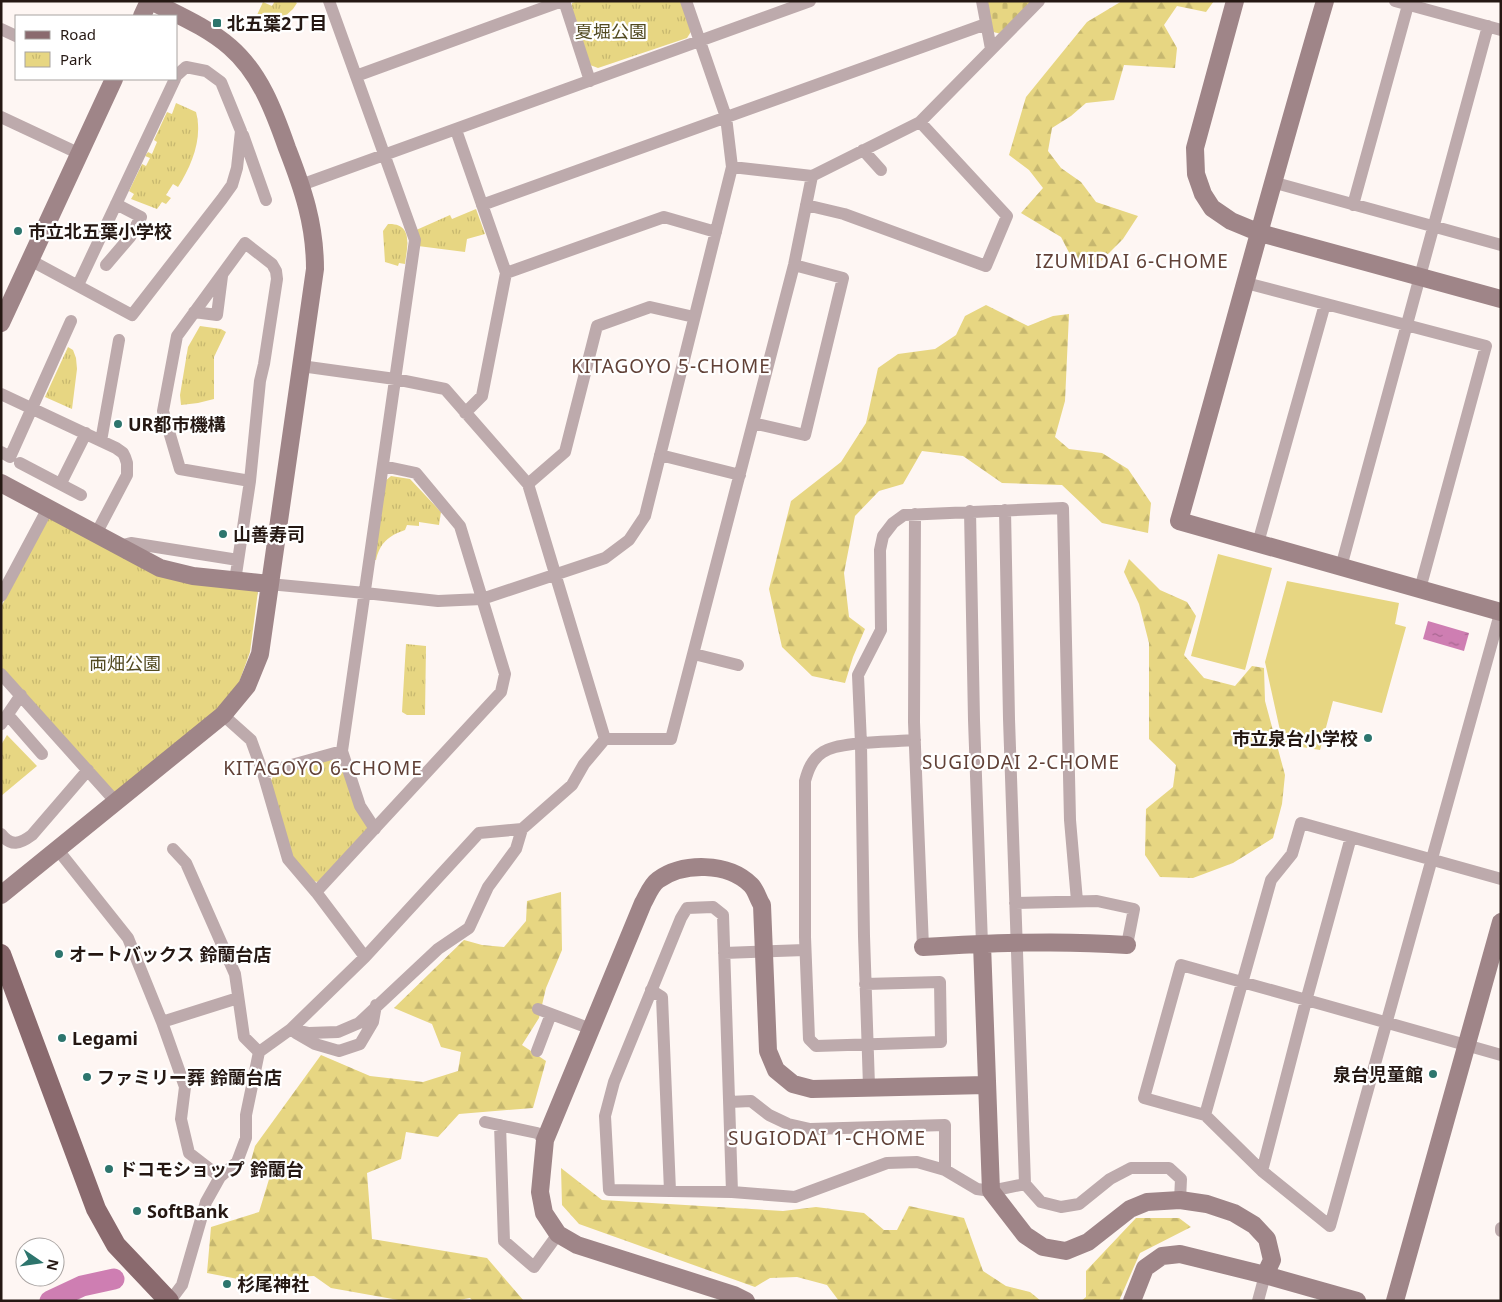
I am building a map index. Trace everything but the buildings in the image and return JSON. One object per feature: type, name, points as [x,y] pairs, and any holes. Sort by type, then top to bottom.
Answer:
[{"type":"main road","points":[[1,954],[96,1209],[116,1246],[169,1301]]},
{"type":"street","points":[[143,15],[150,1],[178,15]]},
{"type":"street","points":[[329,1],[415,240],[342,751],[360,806],[375,829]]},
{"type":"street","points":[[356,76],[563,1],[590,81]]},
{"type":"street","points":[[1,483],[160,568],[194,576],[438,601],[482,599],[605,558],[629,540],[644,516],[732,167],[726,117],[686,1]]},
{"type":"street","points":[[301,185],[810,1]]},
{"type":"street","points":[[982,1],[991,49]]},
{"type":"street","points":[[732,167],[812,176],[920,122],[1039,1]]},
{"type":"street","points":[[1235,1],[1195,148],[1196,174],[1203,194],[1212,208],[1231,221],[1260,233],[1501,298]]},
{"type":"street","points":[[1324,1],[1179,521],[1501,611],[1387,1024],[1330,1226],[1262,1171],[1205,1115],[1144,1098],[1181,965],[1387,1024],[1501,1055]]},
{"type":"street","points":[[1395,1],[1501,30]]},
{"type":"street","points":[[1354,205],[1408,5]]},
{"type":"street","points":[[1,895],[223,715],[247,686],[260,654],[315,269],[313,230],[301,185],[270,102],[254,74],[242,59],[219,38],[178,15]]},
{"type":"street","points":[[482,205],[986,24]]},
{"type":"street","points":[[1342,567],[1488,26]]},
{"type":"street","points":[[1,29],[15,36]]},
{"type":"street","points":[[178,75],[186,67],[206,71],[221,82],[266,200]]},
{"type":"street","points":[[1,323],[80,154],[111,80]]},
{"type":"street","points":[[78,285],[175,80]]},
{"type":"street","points":[[1,117],[80,154]]},
{"type":"street","points":[[806,205],[844,214],[986,266],[1007,216],[920,122]]},
{"type":"street","points":[[456,130],[506,273],[482,396],[465,413]]},
{"type":"street","points":[[30,260],[132,315],[232,185],[237,168],[241,131]]},
{"type":"street","points":[[864,150],[881,170]]},
{"type":"street","points":[[605,739],[672,740],[794,265],[812,176]]},
{"type":"street","points":[[1272,182],[1501,245]]},
{"type":"street","points":[[106,265],[130,237],[141,217],[116,204]]},
{"type":"street","points":[[506,273],[664,217],[716,232]]},
{"type":"street","points":[[235,581],[250,481],[260,381],[276,287],[276,271],[272,264],[245,243],[177,336],[163,412],[180,469],[250,481]]},
{"type":"street","points":[[753,422],[805,434],[843,278],[794,265]]},
{"type":"street","points":[[194,312],[217,315],[222,276]]},
{"type":"street","points":[[1246,283],[1486,346],[1420,589]]},
{"type":"street","points":[[1258,543],[1325,304]]},
{"type":"street","points":[[528,484],[565,452],[597,326],[650,307],[694,317]]},
{"type":"street","points":[[1,452],[10,457],[71,321]]},
{"type":"street","points":[[101,441],[119,340]]},
{"type":"street","points":[[301,366],[395,379],[445,389],[528,484],[605,739]]},
{"type":"street","points":[[1,394],[86,433],[124,453],[127,463],[127,475],[96,534]]},
{"type":"street","points":[[61,484],[86,433]]},
{"type":"street","points":[[660,454],[740,475]]},
{"type":"street","points":[[20,463],[81,495]]},
{"type":"street","points":[[316,892],[501,692],[505,674],[460,526],[416,473],[383,466]]},
{"type":"street","points":[[1,596],[48,508]]},
{"type":"street","points":[[869,1086],[858,675],[881,630],[880,550],[883,536],[892,523],[904,515],[1063,508],[1070,820],[1077,901]]},
{"type":"street","points":[[1005,510],[1009,719],[1025,1184],[1041,1202],[1060,1207],[1079,1204],[1110,1179],[1131,1168],[1169,1168],[1181,1179],[1180,1200]]},
{"type":"street","points":[[970,511],[974,720],[991,1191],[1025,1235],[1043,1247],[1066,1251],[1088,1242],[1130,1209],[1147,1202],[1180,1200],[1207,1204],[1234,1213],[1254,1225],[1267,1239],[1272,1260],[1265,1274],[1258,1301]]},
{"type":"street","points":[[915,514],[915,740],[924,947],[1086,942],[1127,946],[1134,909],[1097,901],[1015,903]]},
{"type":"street","points":[[119,546],[131,543],[238,560]]},
{"type":"street","points":[[694,654],[738,665]]},
{"type":"street","points":[[1,674],[116,802]]},
{"type":"street","points":[[21,696],[4,719],[42,754]]},
{"type":"street","points":[[223,715],[252,740],[264,773],[288,859],[316,892],[365,957]]},
{"type":"street","points":[[290,1030],[309,1033],[338,1032],[359,1023],[376,1005],[438,949],[469,928],[488,887],[516,849],[522,829],[572,785],[584,764],[605,739]]},
{"type":"street","points":[[865,984],[940,982],[941,1042],[816,1046],[810,1040],[805,950],[805,781],[809,768],[816,758],[823,751],[836,746],[915,740]]},
{"type":"street","points":[[264,773],[342,751]]},
{"type":"street","points":[[1,834],[8,841],[15,844],[23,841],[32,834],[88,770]]},
{"type":"street","points":[[1205,1115],[1271,880],[1292,854],[1301,823],[1501,879]]},
{"type":"street","points":[[169,1301],[182,1285],[206,1202],[220,1177],[237,1162],[246,1138],[246,1115],[259,1052],[290,1030],[365,957],[480,833],[522,829]]},
{"type":"street","points":[[1262,1171],[1306,1000],[1351,837]]},
{"type":"street","points":[[173,849],[186,863],[236,974],[244,1037],[259,1052]]},
{"type":"street","points":[[58,850],[128,938],[162,1022],[185,1087],[181,1119],[190,1153],[220,1177]]},
{"type":"street","points":[[746,1301],[734,1295],[577,1245],[558,1234],[544,1213],[540,1192],[545,1140],[643,902],[656,882],[672,872],[693,868],[716,868],[736,873],[752,886],[762,905],[768,1051],[776,1070],[793,1084],[812,1089],[869,1086],[986,1085]]},
{"type":"street","points":[[732,1192],[723,915],[713,907],[688,908],[681,918],[614,1082],[605,1116],[609,1190],[732,1192],[795,1197],[886,1163],[917,1162],[945,1170],[978,1188],[991,1191],[1025,1184]]},
{"type":"street","points":[[1395,1301],[1501,922]]},
{"type":"street","points":[[724,953],[805,950]]},
{"type":"street","points":[[651,990],[662,997],[670,1192]]},
{"type":"street","points":[[162,1022],[238,998]]},
{"type":"street","points":[[290,1030],[315,1044],[339,1051],[360,1044],[373,1022],[376,1005]]},
{"type":"street","points":[[538,1008],[591,1029]]},
{"type":"street","points":[[537,1051],[551,1014]]},
{"type":"street","points":[[729,1102],[751,1101],[769,1116],[788,1124],[810,1129],[945,1125],[945,1170]]},
{"type":"street","points":[[485,1122],[537,1133],[545,1140]]},
{"type":"street","points":[[500,1125],[504,1241],[534,1267],[558,1234]]},
{"type":"street","points":[[1132,1301],[1145,1268],[1162,1256],[1180,1254],[1265,1274],[1329,1297],[1357,1301]]},
{"type":"green space","points":[[275,1],[294,1],[297,3],[270,30],[257,15],[263,2],[272,6]]},
{"type":"green space","name":"夏堀公園","points":[[578,1],[681,1],[692,30],[687,38],[598,68],[590,65],[571,11],[572,3]]},
{"type":"green space","points":[[985,1],[1035,1],[1001,34],[990,31]]},
{"type":"green space","points":[[1122,1],[1214,1],[1206,12],[1177,6],[1164,25],[1177,48],[1175,68],[1124,65],[1114,100],[1086,103],[1071,116],[1052,128],[1048,151],[1061,168],[1081,182],[1096,202],[1138,216],[1123,239],[1100,262],[1076,266],[1061,237],[1021,213],[1043,188],[1029,170],[1009,155],[1026,97],[1087,22]]},
{"type":"green space","points":[[176,103],[196,112],[198,122],[197,141],[192,160],[183,179],[178,187],[173,184],[166,195],[171,198],[166,204],[162,202],[157,209],[131,199],[134,194],[129,191],[142,164],[146,166],[150,158],[145,156],[148,152],[152,154],[157,142],[154,140],[167,112],[172,114]]},
{"type":"green space","points":[[476,209],[485,234],[467,239],[465,252],[418,246],[414,231],[450,215],[452,219]]},
{"type":"green space","points":[[388,224],[402,227],[405,232],[407,244],[405,264],[399,263],[398,266],[385,262],[383,231]]},
{"type":"green space","points":[[986,305],[1028,326],[1053,316],[1069,314],[1065,401],[1055,437],[1069,449],[1102,453],[1128,469],[1151,503],[1148,533],[1102,523],[1062,485],[1002,483],[963,456],[922,451],[903,484],[879,491],[855,516],[844,573],[849,617],[865,629],[853,657],[845,683],[812,676],[782,647],[769,589],[791,501],[841,462],[866,423],[878,368],[898,354],[935,349],[956,335],[965,316]]},
{"type":"green space","points":[[200,326],[221,329],[226,332],[214,357],[214,399],[181,405],[180,395],[188,347]]},
{"type":"green space","points":[[68,347],[73,350],[77,369],[72,409],[45,397]]},
{"type":"green space","points":[[391,476],[410,479],[441,512],[439,525],[419,522],[419,526],[407,525],[405,530],[394,535],[382,545],[376,560],[374,560],[384,482]]},
{"type":"green space","name":"両畑公園","points":[[50,515],[146,570],[258,591],[250,652],[237,688],[216,713],[115,795],[1,668],[1,607]]},
{"type":"green space","points":[[1218,554],[1272,568],[1245,670],[1191,656]]},
{"type":"green space","points":[[1129,559],[1160,590],[1187,602],[1196,616],[1184,655],[1204,678],[1235,686],[1252,666],[1264,668],[1265,701],[1285,775],[1282,804],[1273,838],[1233,863],[1193,878],[1160,877],[1145,855],[1146,809],[1173,787],[1176,765],[1149,739],[1149,643],[1139,604],[1124,572]]},
{"type":"green space","points":[[1287,581],[1399,603],[1395,624],[1406,627],[1382,713],[1333,701],[1320,750],[1283,744],[1265,662]]},
{"type":"green space","points":[[406,644],[426,646],[425,715],[407,715],[402,712]]},
{"type":"green space","points":[[7,735],[37,766],[1,796],[1,745]]},
{"type":"green space","points":[[332,757],[340,762],[371,829],[319,882],[310,881],[291,857],[270,782],[274,775]]},
{"type":"green space","points":[[561,892],[562,950],[546,988],[539,1018],[522,1045],[546,1061],[533,1108],[459,1114],[438,1137],[406,1132],[401,1159],[367,1173],[372,1239],[487,1258],[524,1301],[473,1301],[470,1298],[453,1301],[404,1301],[331,1288],[314,1276],[290,1277],[274,1286],[207,1273],[211,1227],[259,1212],[270,1176],[249,1168],[255,1146],[321,1055],[370,1076],[423,1082],[458,1071],[461,1052],[441,1047],[432,1024],[394,1008],[464,940],[482,945],[504,947],[526,921],[527,901]]},
{"type":"green space","points":[[561,1168],[602,1200],[783,1211],[816,1207],[864,1213],[884,1230],[897,1230],[909,1206],[964,1218],[983,1271],[1006,1286],[1030,1292],[1041,1301],[839,1301],[827,1285],[797,1277],[770,1278],[755,1287],[579,1224],[562,1205]]},
{"type":"green space","points":[[1136,1218],[1179,1218],[1191,1227],[1140,1253],[1119,1301],[1081,1301],[1086,1297],[1086,1271]]},
{"type":"water","points":[[1428,621],[1469,633],[1464,651],[1423,639]]},
{"type":"waterway","points":[[50,1301],[82,1286],[114,1279]]},
{"type":"place","name":"北五葉2丁目","points":[[217,23]]},
{"type":"place","name":"市立北五葉小学校","points":[[18,231]]},
{"type":"place","name":"UR都市機構","points":[[118,424]]},
{"type":"place","name":"山善寿司","points":[[223,534]]},
{"type":"place","name":"市立泉台小学校","points":[[1368,738]]},
{"type":"place","name":"オートバックス 鈴蘭台店","points":[[59,954]]},
{"type":"place","name":"Legami","points":[[62,1038]]},
{"type":"place","name":"泉台児童館","points":[[1433,1074]]},
{"type":"place","name":"ファミリー葬 鈴蘭台店","points":[[87,1077]]},
{"type":"place","name":"ドコモショップ 鈴蘭台","points":[[109,1169]]},
{"type":"place","name":"SoftBank","points":[[137,1211]]},
{"type":"place","name":"杉尾神社","points":[[227,1284]]},
{"type":"district","name":"IZUMIDAI 6-CHOME","points":[[1132,261]]},
{"type":"district","name":"KITAGOYO 5-CHOME","points":[[671,366]]},
{"type":"district","name":"SUGIODAI 2-CHOME","points":[[1021,762]]},
{"type":"district","name":"KITAGOYO 6-CHOME","points":[[323,768]]},
{"type":"district","name":"SUGIODAI 1-CHOME","points":[[827,1138]]}]
